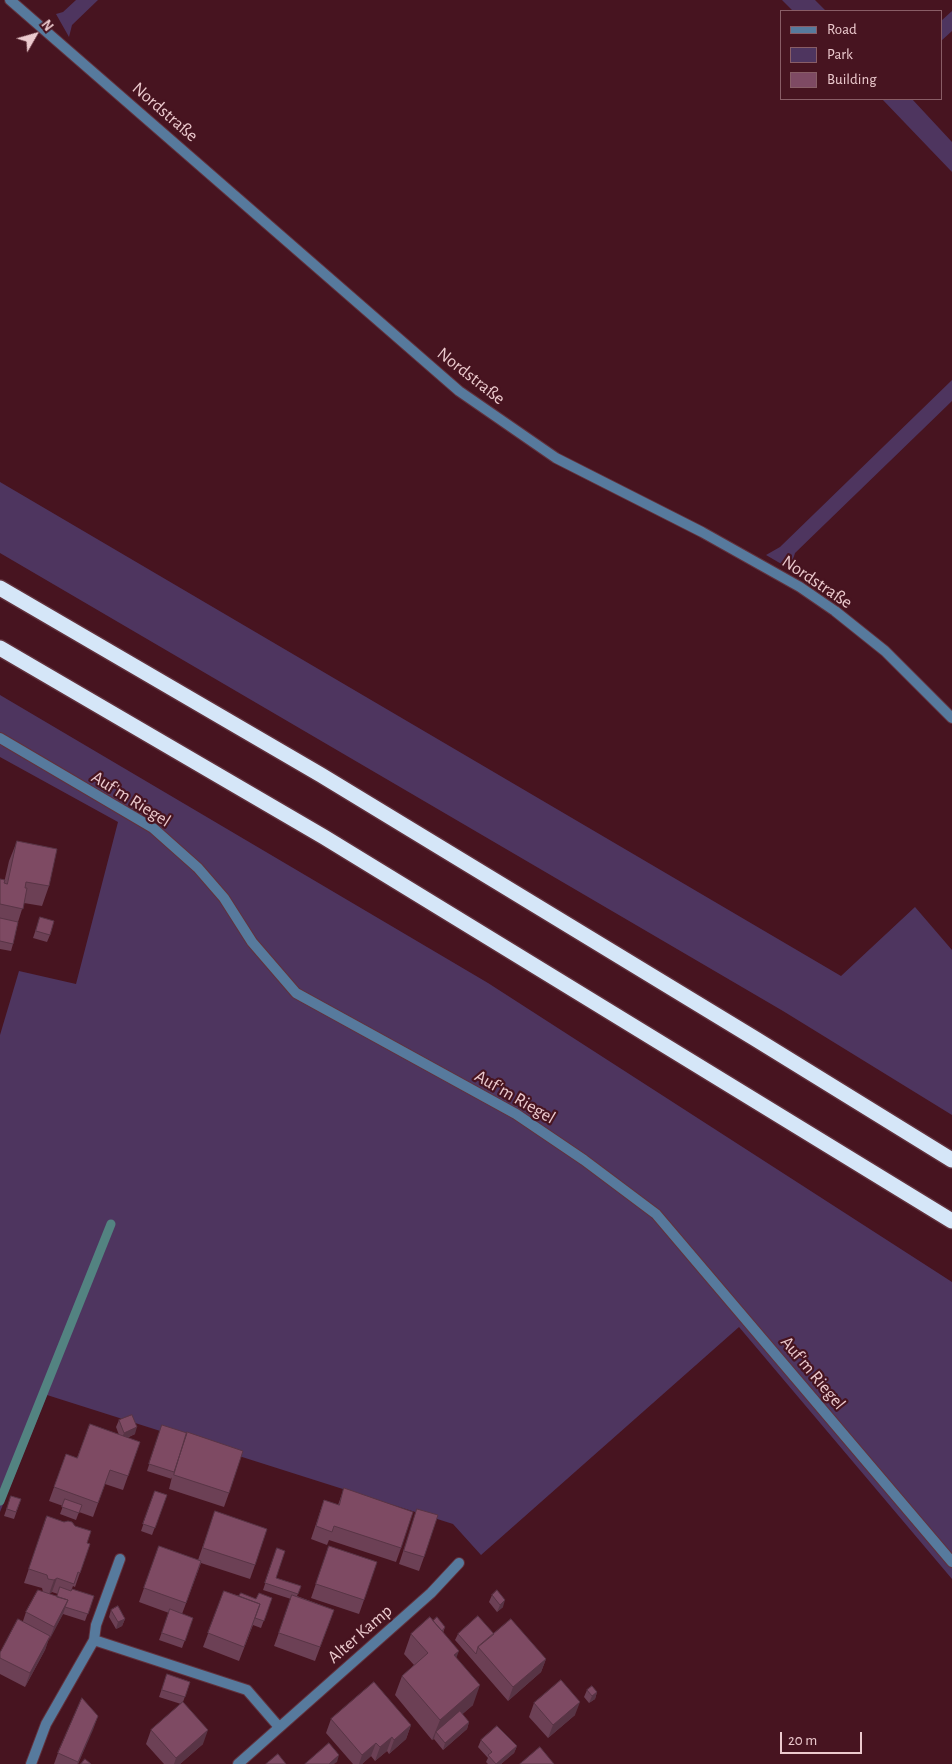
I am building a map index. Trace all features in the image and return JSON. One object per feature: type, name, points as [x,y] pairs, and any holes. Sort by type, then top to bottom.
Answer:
[{"type":"highway","points":[[0,588],[321,775],[737,1027],[952,1160]]},
{"type":"highway","points":[[0,648],[324,837],[952,1222]]},
{"type":"street","name":"Nordstraße","points":[[10,0],[459,391],[556,458],[702,532],[800,587],[885,651],[952,718]]},
{"type":"street","name":"Auf'm Riegel","points":[[0,738],[153,828],[198,868],[224,898],[252,942],[296,993],[516,1114],[584,1160],[656,1214],[952,1562]]},
{"type":"street","points":[[31,1764],[46,1724],[94,1640],[96,1625],[120,1559]]},
{"type":"street","name":"Alter Kamp","points":[[238,1764],[431,1593],[459,1563]]},
{"type":"street","points":[[94,1640],[247,1690],[279,1727]]},
{"type":"green space","points":[[76,0],[98,0],[72,25],[69,37],[56,14],[63,12]]},
{"type":"green space","points":[[782,0],[815,0],[825,10],[792,10]]},
{"type":"green space","points":[[952,11],[952,31],[942,40],[942,20]]},
{"type":"green space","points":[[883,100],[913,100],[952,142],[952,172]]},
{"type":"green space","points":[[952,380],[952,401],[795,553],[790,569],[766,555],[780,547]]},
{"type":"green space","points":[[0,482],[841,976],[915,907],[952,950],[952,1115],[783,1011],[0,553]]},
{"type":"green space","points":[[0,695],[488,983],[952,1282],[952,1579],[739,1327],[481,1555],[453,1524],[47,1395],[0,1512],[0,1035],[19,971],[76,984],[118,822],[0,757]]},
{"type":"building","points":[[17,841],[57,849],[49,886],[26,882],[25,888],[27,888],[23,909],[0,904],[0,879],[5,880],[4,883],[7,884]]},
{"type":"building","points":[[40,917],[54,921],[50,935],[36,931]]},
{"type":"building","points":[[0,918],[18,922],[13,944],[0,941]]},
{"type":"building","points":[[132,1415],[137,1427],[124,1433],[119,1420]]},
{"type":"building","points":[[90,1424],[140,1442],[128,1476],[110,1470],[98,1503],[54,1487],[66,1454],[77,1458]]},
{"type":"building","points":[[162,1425],[187,1433],[174,1472],[149,1464]]},
{"type":"building","points":[[187,1432],[243,1451],[229,1493],[174,1475]]},
{"type":"building","points":[[344,1488],[413,1512],[401,1548],[334,1526],[332,1532],[316,1526],[324,1500],[339,1505]]},
{"type":"building","points":[[155,1491],[167,1495],[155,1528],[143,1524]]},
{"type":"building","points":[[11,1496],[21,1499],[16,1512],[7,1509]]},
{"type":"building","points":[[65,1499],[82,1505],[79,1513],[62,1507]]},
{"type":"building","points":[[417,1509],[438,1515],[424,1557],[404,1551]]},
{"type":"building","points":[[215,1511],[267,1529],[255,1565],[203,1548]]},
{"type":"building","points":[[47,1516],[64,1522],[72,1522],[75,1526],[91,1531],[87,1543],[90,1544],[74,1584],[57,1578],[54,1580],[48,1579],[47,1575],[29,1569]]},
{"type":"building","points":[[159,1546],[201,1561],[186,1603],[144,1588]]},
{"type":"building","points":[[329,1546],[377,1562],[364,1600],[316,1584]]},
{"type":"building","points":[[277,1548],[285,1551],[276,1578],[301,1586],[298,1594],[265,1583]]},
{"type":"building","points":[[60,1587],[94,1596],[88,1614],[65,1607],[68,1600],[57,1597]]},
{"type":"building","points":[[38,1590],[68,1600],[54,1627],[26,1612]]},
{"type":"building","points":[[497,1590],[505,1600],[500,1605],[492,1595]]},
{"type":"building","points":[[224,1591],[260,1604],[244,1647],[208,1633]]},
{"type":"building","points":[[241,1593],[256,1599],[259,1593],[272,1598],[264,1621],[255,1618],[260,1604],[239,1596]]},
{"type":"building","points":[[292,1595],[334,1610],[320,1647],[279,1633]]},
{"type":"building","points":[[118,1606],[125,1619],[118,1622],[111,1610]]},
{"type":"building","points":[[170,1609],[193,1618],[185,1641],[162,1633]]},
{"type":"building","points":[[478,1616],[494,1634],[478,1647],[476,1654],[458,1634]]},
{"type":"building","points":[[430,1617],[459,1651],[454,1655],[480,1685],[440,1720],[402,1676],[428,1653],[411,1634]]},
{"type":"building","points":[[437,1617],[445,1627],[442,1631],[433,1621]]},
{"type":"building","points":[[18,1619],[50,1636],[30,1673],[0,1658],[0,1653]]},
{"type":"building","points":[[511,1619],[546,1659],[513,1687],[478,1647]]},
{"type":"building","points":[[167,1674],[190,1682],[185,1697],[162,1690]]},
{"type":"building","points":[[561,1680],[580,1702],[553,1725],[534,1703]]},
{"type":"building","points":[[374,1682],[411,1725],[394,1740],[392,1737],[380,1747],[376,1743],[362,1755],[331,1719]]},
{"type":"building","points":[[592,1686],[597,1692],[592,1696],[587,1690]]},
{"type":"building","points":[[82,1698],[98,1716],[78,1762],[58,1753]]},
{"type":"building","points":[[183,1702],[208,1730],[176,1758],[151,1730]]},
{"type":"building","points":[[460,1711],[469,1722],[445,1743],[436,1732]]},
{"type":"building","points":[[497,1726],[517,1746],[496,1764],[488,1755],[492,1752],[481,1740]]},
{"type":"building","points":[[329,1743],[339,1755],[329,1764],[305,1764]]},
{"type":"building","points":[[540,1747],[554,1764],[520,1764]]},
{"type":"building","points":[[278,1754],[286,1764],[266,1764]]},
{"type":"building","points":[[85,1759],[91,1764],[81,1764]]},
{"type":"waterway","points":[[0,1501],[111,1224]]}]
